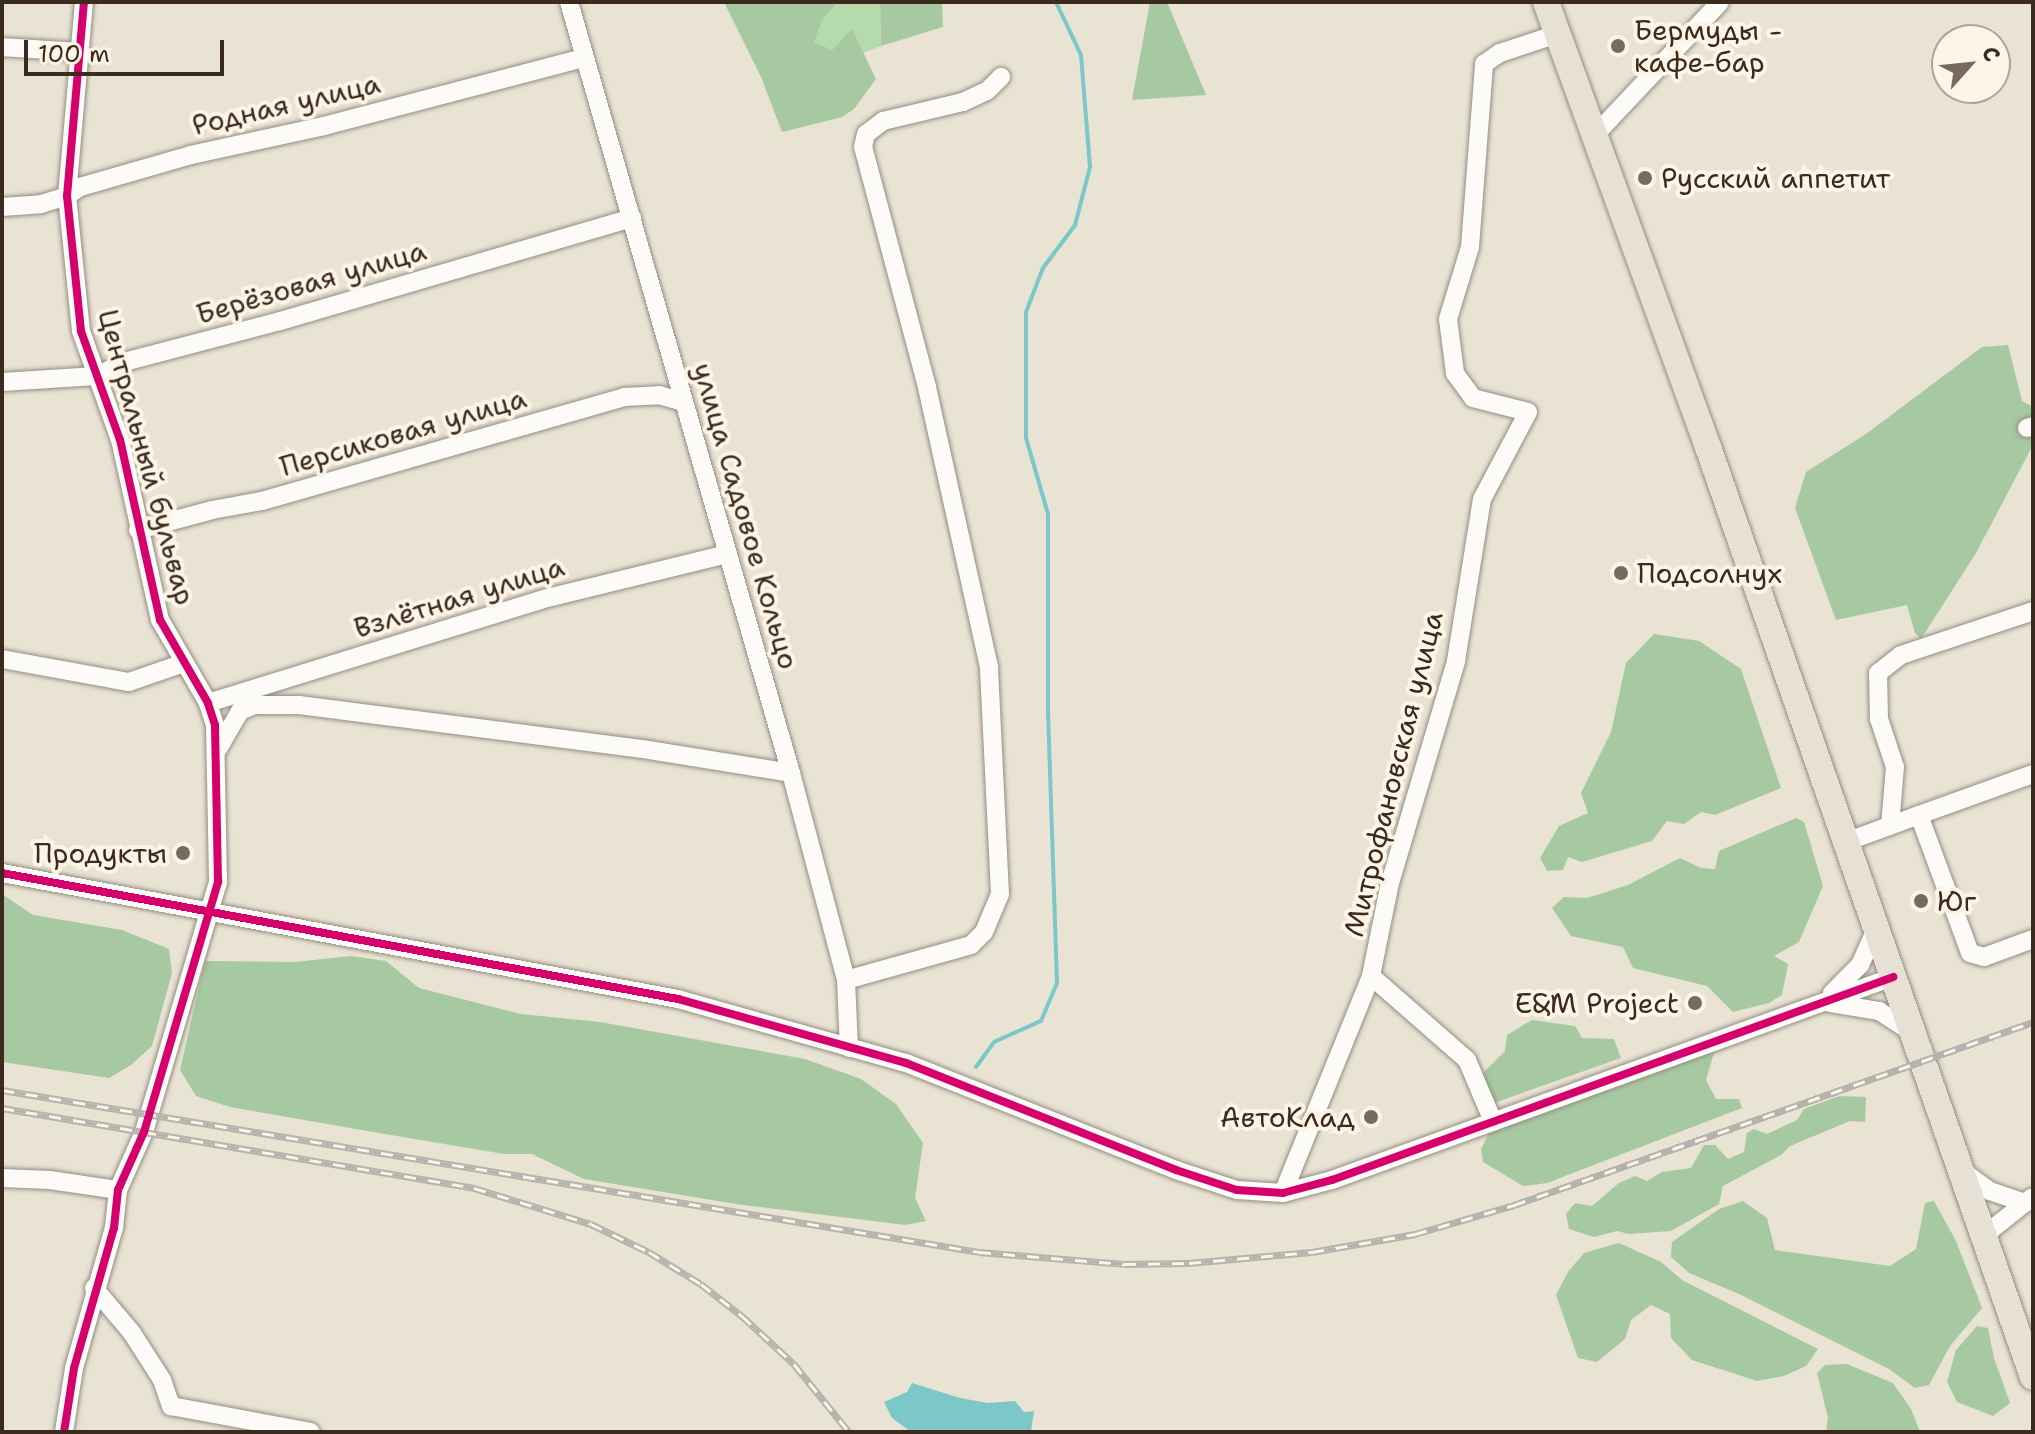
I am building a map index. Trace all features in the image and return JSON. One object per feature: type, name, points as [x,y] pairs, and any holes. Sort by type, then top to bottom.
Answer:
[{"type":"highway","points":[[1546,2],[1718,477],[1843,843],[2033,1377]]},
{"type":"street","name":"Центральный бульвар","points":[[64,1432],[74,1368],[94,1288],[114,1228],[118,1190],[149,1116],[218,882],[215,725],[208,703],[160,620],[120,440],[81,331],[67,196],[84,2]]},
{"type":"street","name":"улица Садовое Кольцо","points":[[569,2],[791,773],[846,980],[849,1048]]},
{"type":"street","points":[[1593,137],[1720,2]]},
{"type":"street","name":"Митрофановская улица","points":[[1283,1193],[1371,976],[1390,883],[1456,661],[1482,499],[1528,412],[1473,398],[1455,373],[1448,319],[1470,247],[1484,64],[1500,53],[1557,34]]},
{"type":"street","points":[[2,47],[79,52]]},
{"type":"street","name":"Родная улица","points":[[2,207],[41,204],[67,196],[80,187],[191,155],[324,126],[584,58]]},
{"type":"street","points":[[846,980],[971,945],[984,932],[1000,894],[989,667],[927,387],[863,147],[866,134],[883,121],[963,102],[987,91],[1001,77]]},
{"type":"street","name":"Берёзовая улица","points":[[2,382],[97,376],[124,362],[295,317],[632,218]]},
{"type":"street","name":"Персиковая улица","points":[[138,530],[212,510],[262,501],[624,397],[659,395],[684,402]]},
{"type":"street","name":"Взлётная улица","points":[[208,703],[551,597],[728,554]]},
{"type":"street","points":[[1890,826],[1895,767],[1879,719],[1878,673],[1901,655],[2033,611]]},
{"type":"street","points":[[2,659],[129,682],[184,663]]},
{"type":"street","points":[[217,754],[229,724],[240,711],[254,705],[299,705],[643,749],[791,773]]},
{"type":"street","points":[[1843,843],[2033,774]]},
{"type":"street","points":[[1919,815],[1970,953],[1984,957],[2033,939]]},
{"type":"street","points":[[2,873],[678,999],[906,1063],[1176,1170],[1237,1190],[1283,1193],[1332,1180],[1492,1119],[1893,977]]},
{"type":"street","points":[[1821,1002],[1851,977],[1865,956],[1876,929]]},
{"type":"street","points":[[1371,976],[1467,1060],[1492,1119]]},
{"type":"street","points":[[1821,1002],[1847,1003],[1879,1011],[1913,1033]]},
{"type":"street","points":[[1959,1169],[1990,1191],[2029,1200]]},
{"type":"street","points":[[2,1178],[50,1180],[118,1190]]},
{"type":"street","points":[[1982,1237],[2029,1200]]},
{"type":"street","points":[[94,1288],[132,1333],[162,1380],[171,1406],[311,1432]]},
{"type":"green space","points":[[724,2],[838,2],[822,20],[814,42],[832,50],[852,29],[876,79],[854,109],[842,117],[782,132],[761,77]]},
{"type":"green space","points":[[838,2],[880,2],[881,46],[863,53],[852,30],[832,50],[813,42],[822,20]]},
{"type":"green space","points":[[880,2],[942,2],[943,27],[881,46]]},
{"type":"green space","points":[[1150,2],[1167,2],[1206,95],[1132,100]]},
{"type":"green space","points":[[2008,345],[2022,401],[2033,407],[2033,445],[1976,553],[1921,639],[1915,633],[1907,605],[1836,620],[1795,508],[1806,472],[1866,434],[1982,347]]},
{"type":"green space","points":[[1654,634],[1699,641],[1741,669],[1781,788],[1715,815],[1701,812],[1684,824],[1667,821],[1652,841],[1582,862],[1568,857],[1563,870],[1547,871],[1540,858],[1559,826],[1588,813],[1581,793],[1611,732],[1626,663]]},
{"type":"green space","points":[[1796,818],[1804,822],[1823,886],[1799,942],[1774,956],[1788,964],[1782,995],[1769,1003],[1733,1012],[1707,986],[1633,968],[1623,947],[1571,936],[1552,908],[1564,897],[1587,898],[1628,885],[1680,858],[1701,868],[1715,869],[1719,851]]},
{"type":"green space","points":[[2,894],[33,915],[122,930],[169,949],[172,973],[152,1046],[131,1065],[109,1078],[2,1062]]},
{"type":"green space","points":[[351,956],[386,961],[419,988],[521,1014],[600,1022],[805,1059],[861,1079],[896,1104],[923,1143],[915,1198],[926,1221],[905,1225],[736,1204],[584,1179],[532,1154],[504,1154],[373,1132],[230,1107],[196,1096],[180,1070],[205,961],[295,962]]},
{"type":"green space","points":[[1532,1020],[1575,1026],[1582,1038],[1614,1039],[1621,1058],[1494,1103],[1480,1076],[1505,1051],[1507,1035]]},
{"type":"green space","points":[[1715,1049],[1706,1080],[1716,1099],[1739,1099],[1742,1108],[1547,1183],[1523,1186],[1483,1162],[1481,1149],[1489,1133]]},
{"type":"green space","points":[[1839,1096],[1866,1097],[1865,1122],[1850,1121],[1790,1146],[1781,1155],[1723,1186],[1719,1204],[1671,1231],[1629,1234],[1617,1231],[1594,1237],[1569,1229],[1566,1214],[1575,1203],[1592,1206],[1619,1183],[1635,1176],[1647,1181],[1662,1172],[1691,1168],[1704,1145],[1715,1145],[1728,1159],[1744,1152],[1747,1133],[1754,1129],[1767,1134],[1797,1120],[1804,1109]]},
{"type":"green space","points":[[1743,1201],[1767,1218],[1775,1250],[1890,1266],[1916,1249],[1925,1203],[1934,1201],[1956,1241],[1982,1308],[1950,1346],[1929,1385],[1915,1388],[1889,1369],[1739,1294],[1689,1273],[1671,1257],[1672,1242],[1719,1209]]},
{"type":"green space","points":[[1619,1243],[1661,1262],[1682,1280],[1818,1349],[1806,1366],[1784,1376],[1757,1381],[1692,1360],[1671,1338],[1670,1314],[1651,1305],[1631,1320],[1625,1339],[1597,1362],[1578,1358],[1556,1295],[1568,1272],[1584,1253]]},
{"type":"green space","points":[[1977,1326],[1988,1328],[1994,1358],[2010,1403],[1993,1416],[1957,1402],[1947,1382],[1956,1350]]},
{"type":"green space","points":[[1847,1364],[1893,1383],[1911,1409],[1920,1432],[1826,1432],[1828,1418],[1817,1373],[1825,1365]]},
{"type":"water","points":[[912,1383],[988,1403],[1015,1401],[1024,1412],[1034,1411],[1031,1431],[911,1432],[892,1418],[884,1402],[907,1392]]},
{"type":"waterway","points":[[976,1067],[994,1042],[1041,1021],[1057,983],[1048,715],[1048,514],[1026,438],[1026,312],[1043,268],[1075,225],[1090,167],[1081,55],[1056,2]]},
{"type":"railway","points":[[2,1090],[979,1252],[1124,1264],[1189,1263],[1312,1252],[1415,1234],[1514,1205],[2033,1022]]},
{"type":"railway","points":[[2,1108],[474,1188],[591,1224],[649,1252],[701,1284],[742,1316],[794,1364],[849,1432]]},
{"type":"cycle path","points":[[64,1432],[74,1368],[114,1228],[118,1190],[144,1132],[218,882],[215,725],[208,703],[160,620],[120,440],[81,331],[67,196],[84,2]]},
{"type":"cycle path","points":[[2,873],[678,999],[906,1063],[1176,1170],[1237,1190],[1283,1193],[1332,1180],[1893,977]]},
{"type":"place","name":"Бермуды - кафе-бар","points":[[1618,46]]},
{"type":"place","name":"Русский аппетит","points":[[1645,178]]},
{"type":"place","name":"Подсолнух","points":[[1621,573]]},
{"type":"place","name":"Продукты","points":[[183,853]]},
{"type":"place","name":"Юг","points":[[1921,901]]},
{"type":"place","name":"E&M Project","points":[[1695,1003]]},
{"type":"place","name":"АвтоКлад","points":[[1371,1117]]}]
